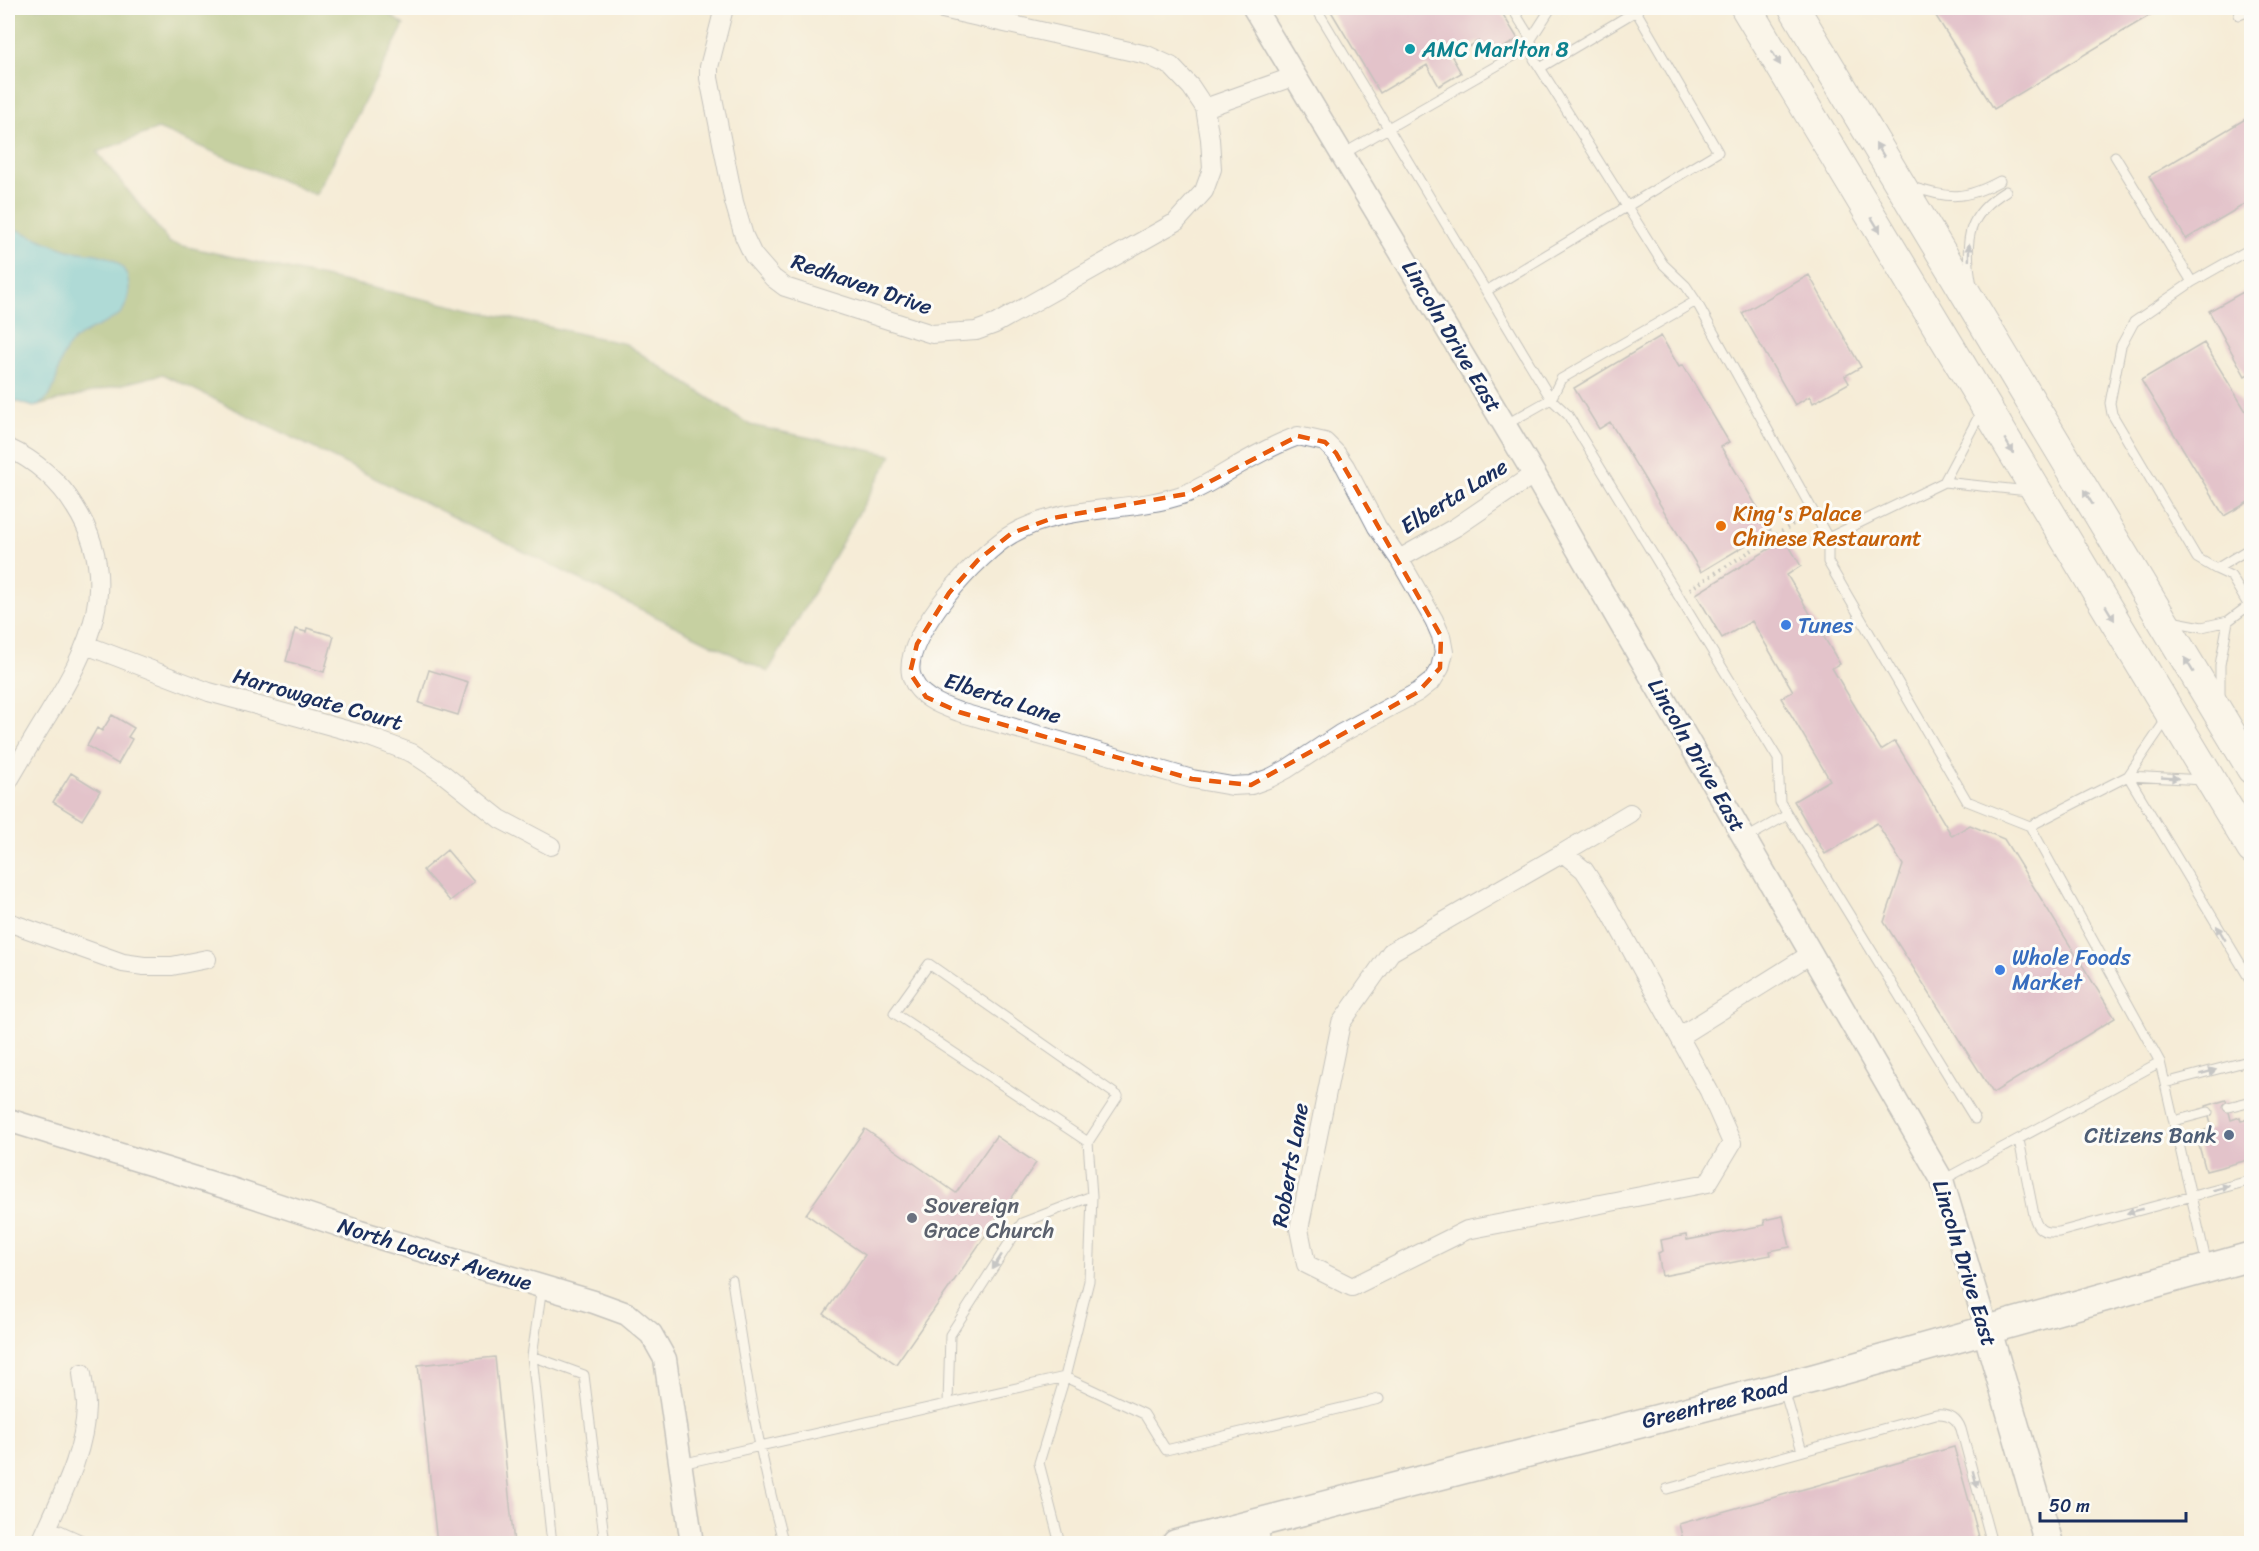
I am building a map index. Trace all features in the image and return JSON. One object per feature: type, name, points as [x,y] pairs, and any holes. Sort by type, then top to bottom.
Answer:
[{"type":"highway","points":[[1746,8],[2252,849]]},
{"type":"highway","points":[[1794,8],[2252,769]]},
{"type":"main road","name":"Greentree Road","points":[[1176,1544],[1259,1532],[2252,1256]]},
{"type":"main road","name":"Lincoln Drive East","points":[[1987,1330],[2049,1544]]},
{"type":"street","name":"Redhaven Drive","points":[[724,8],[709,67],[709,78],[735,202],[744,236],[753,255],[773,278],[785,287],[932,334],[976,331],[995,324],[1176,222],[1204,191],[1212,169],[1205,108],[1191,87],[1171,66],[1147,55],[938,8]]},
{"type":"street","name":"Lincoln Drive East","points":[[1254,8],[1534,474],[1942,1180],[1987,1330]]},
{"type":"street","points":[[1205,108],[1295,76]]},
{"type":"street","name":"Elberta Lane","points":[[1298,436],[1325,442],[1336,453],[1377,526],[1399,559],[1441,636],[1444,652],[1440,668],[1432,681],[1418,692],[1340,734],[1287,769],[1251,785],[1212,784],[958,712],[926,697],[915,686],[910,673],[916,644],[949,593],[978,560],[1012,533],[1053,518],[1141,505],[1186,494],[1265,450],[1298,436]]},
{"type":"street","points":[[8,448],[35,464],[54,481],[71,500],[84,520],[93,544],[98,594],[95,619],[76,668],[8,782]]},
{"type":"street","name":"Elberta Lane","points":[[1399,559],[1456,527],[1534,474]]},
{"type":"street","name":"Harrowgate Court","points":[[86,645],[209,692],[364,735],[412,753],[442,773],[500,819],[551,846]]},
{"type":"street","points":[[1563,853],[1630,813]]},
{"type":"street","name":"Roberts Lane","points":[[1563,853],[1584,870],[1606,904],[1709,1091],[1732,1143],[1708,1184],[1467,1230],[1352,1287],[1306,1264],[1299,1229],[1341,1023],[1391,952],[1563,853]]},
{"type":"street","points":[[8,922],[123,963],[172,966],[207,959]]},
{"type":"street","points":[[1680,1036],[1810,954]]},
{"type":"street","name":"North Locust Avenue","points":[[8,1120],[627,1314],[651,1334],[665,1359],[692,1544]]},
{"type":"street","points":[[80,1544],[44,1536],[80,1449],[86,1404],[82,1373]]},
{"type":"lane","points":[[1316,8],[1551,399],[1568,415],[1778,759],[1780,802],[1787,815],[1975,1119]]},
{"type":"lane","points":[[1512,8],[1531,39],[1534,59],[1663,264],[1686,286],[1696,301],[1828,538],[1828,562],[1967,801],[2030,826],[2160,1062],[2208,1268]]},
{"type":"lane","points":[[1343,154],[1524,50],[1551,8]]},
{"type":"lane","points":[[2239,15],[2252,10]]},
{"type":"lane","points":[[1486,291],[1718,152],[1636,11],[1540,68]]},
{"type":"lane","points":[[2115,156],[2192,282]]},
{"type":"lane","points":[[1900,184],[1951,196],[1976,194],[2000,181]]},
{"type":"lane","points":[[1976,309],[1970,274],[1968,249],[1970,237],[1977,213],[1988,202],[2006,191]]},
{"type":"lane","points":[[2161,619],[2202,627],[2228,621],[2250,606],[2231,576],[2198,558],[2112,414],[2110,403],[2121,346],[2134,322],[2192,282],[2252,248]]},
{"type":"lane","points":[[1505,425],[1551,399],[1561,380],[1696,301]]},
{"type":"lane","points":[[1944,482],[1985,406]]},
{"type":"lane","points":[[1828,538],[1944,482],[2037,491]]},
{"type":"lane","points":[[2216,569],[2252,547]]},
{"type":"lane","points":[[2223,722],[2220,665],[2228,621]]},
{"type":"lane","points":[[2030,826],[2128,776],[2171,712]]},
{"type":"lane","points":[[2128,776],[2212,781]]},
{"type":"lane","points":[[2128,776],[2252,983]]},
{"type":"lane","points":[[1745,839],[1787,815]]},
{"type":"lane","points":[[1060,1544],[1039,1463],[1065,1377],[1089,1281],[1092,1196],[1088,1142],[1118,1096],[929,964],[894,1013],[1088,1142]]},
{"type":"lane","points":[[2165,1083],[2252,1060]]},
{"type":"lane","points":[[1942,1180],[2160,1062]]},
{"type":"lane","points":[[2228,1107],[2252,1101]]},
{"type":"lane","points":[[2174,1121],[2208,1112]]},
{"type":"lane","points":[[2019,1140],[2035,1220],[2038,1228],[2044,1231],[2059,1232],[2252,1180]]},
{"type":"lane","points":[[948,1404],[950,1335],[1022,1223],[1092,1196]]},
{"type":"lane","points":[[732,1280],[747,1382],[766,1483],[784,1544]]},
{"type":"lane","points":[[542,1286],[532,1356],[552,1544]]},
{"type":"lane","points":[[532,1356],[584,1375],[605,1544]]},
{"type":"lane","points":[[681,1464],[1065,1377],[1144,1414],[1166,1450],[1379,1399]]},
{"type":"lane","points":[[1783,1385],[1802,1451]]},
{"type":"lane","points":[[1667,1488],[1938,1414],[1950,1416],[1958,1423],[1992,1544]]},
{"type":"path","points":[[1678,596],[1814,512]]},
{"type":"highlighted area","points":[[1298,436],[1325,442],[1336,453],[1441,636],[1440,668],[1418,692],[1251,785],[1192,779],[959,712],[926,697],[910,673],[917,644],[949,593],[978,560],[1012,533],[1053,518],[1186,494]]},
{"type":"green space","points":[[8,8],[380,8],[404,25],[316,195],[158,129],[97,152],[170,243],[626,344],[750,425],[892,455],[768,672],[163,374],[37,406],[8,399]]},
{"type":"water","points":[[8,226],[68,250],[100,255],[113,260],[125,271],[128,278],[128,295],[122,312],[108,322],[84,333],[70,344],[48,397],[34,407],[8,399]]},
{"type":"building","name":"AMC Marlton 8","points":[[1329,8],[1499,8],[1518,39],[1488,57],[1478,41],[1452,57],[1461,73],[1439,86],[1427,65],[1380,93]]},
{"type":"building","points":[[1931,8],[2154,8],[2152,14],[1994,109]]},
{"type":"building","points":[[2252,115],[2252,200],[2186,239],[2149,176]]},
{"type":"building","points":[[1809,275],[1861,367],[1845,376],[1849,383],[1813,403],[1810,396],[1795,405],[1742,313]]},
{"type":"building","points":[[2252,287],[2252,372],[2245,376],[2209,311]]},
{"type":"building","points":[[1661,336],[1679,367],[1683,365],[1729,442],[1721,447],[1771,530],[1701,572],[1610,422],[1599,429],[1574,388]]},
{"type":"building","points":[[2204,343],[2252,421],[2252,500],[2224,516],[2141,380]]},
{"type":"building","points":[[1785,539],[1801,566],[1787,575],[1840,664],[1832,668],[1881,750],[1895,741],[1952,836],[1970,825],[2004,839],[2115,1018],[1993,1093],[1884,922],[1903,865],[1877,823],[1825,854],[1794,801],[1830,780],[1781,698],[1793,691],[1752,621],[1722,638],[1696,594]]},
{"type":"building","points":[[307,628],[334,636],[324,672],[286,661],[295,629],[306,632]]},
{"type":"building","points":[[429,670],[468,682],[458,715],[419,703]]},
{"type":"building","points":[[112,715],[134,728],[128,737],[132,739],[118,764],[87,746],[97,728],[102,731]]},
{"type":"building","points":[[71,773],[100,791],[82,820],[53,802]]},
{"type":"building","points":[[447,850],[474,882],[450,901],[423,870]]},
{"type":"building","name":"Citizens Bank","points":[[2226,1100],[2231,1120],[2240,1117],[2241,1121],[2252,1118],[2252,1159],[2206,1171],[2198,1142],[2207,1140],[2205,1130],[2212,1128],[2206,1106]]},
{"type":"building","points":[[865,1129],[956,1193],[996,1136],[1036,1163],[896,1364],[824,1314],[865,1255],[806,1214]]},
{"type":"building","points":[[1783,1216],[1790,1247],[1770,1251],[1771,1255],[1662,1276],[1658,1253],[1663,1251],[1661,1240],[1686,1235],[1687,1240],[1765,1225],[1764,1220]]},
{"type":"building","points":[[495,1357],[514,1544],[437,1544],[418,1365]]},
{"type":"building","points":[[1954,1447],[1981,1544],[1684,1544],[1679,1524]]},
{"type":"place","name":"AMC Marlton 8","points":[[1410,49]]},
{"type":"place","name":"King's Palace Chinese Restaurant","points":[[1721,526]]},
{"type":"place","name":"Tunes","points":[[1786,625]]},
{"type":"place","name":"Whole Foods Market","points":[[2000,970]]},
{"type":"place","name":"Citizens Bank","points":[[2229,1135]]},
{"type":"place","name":"Sovereign Grace Church","points":[[912,1218]]}]
